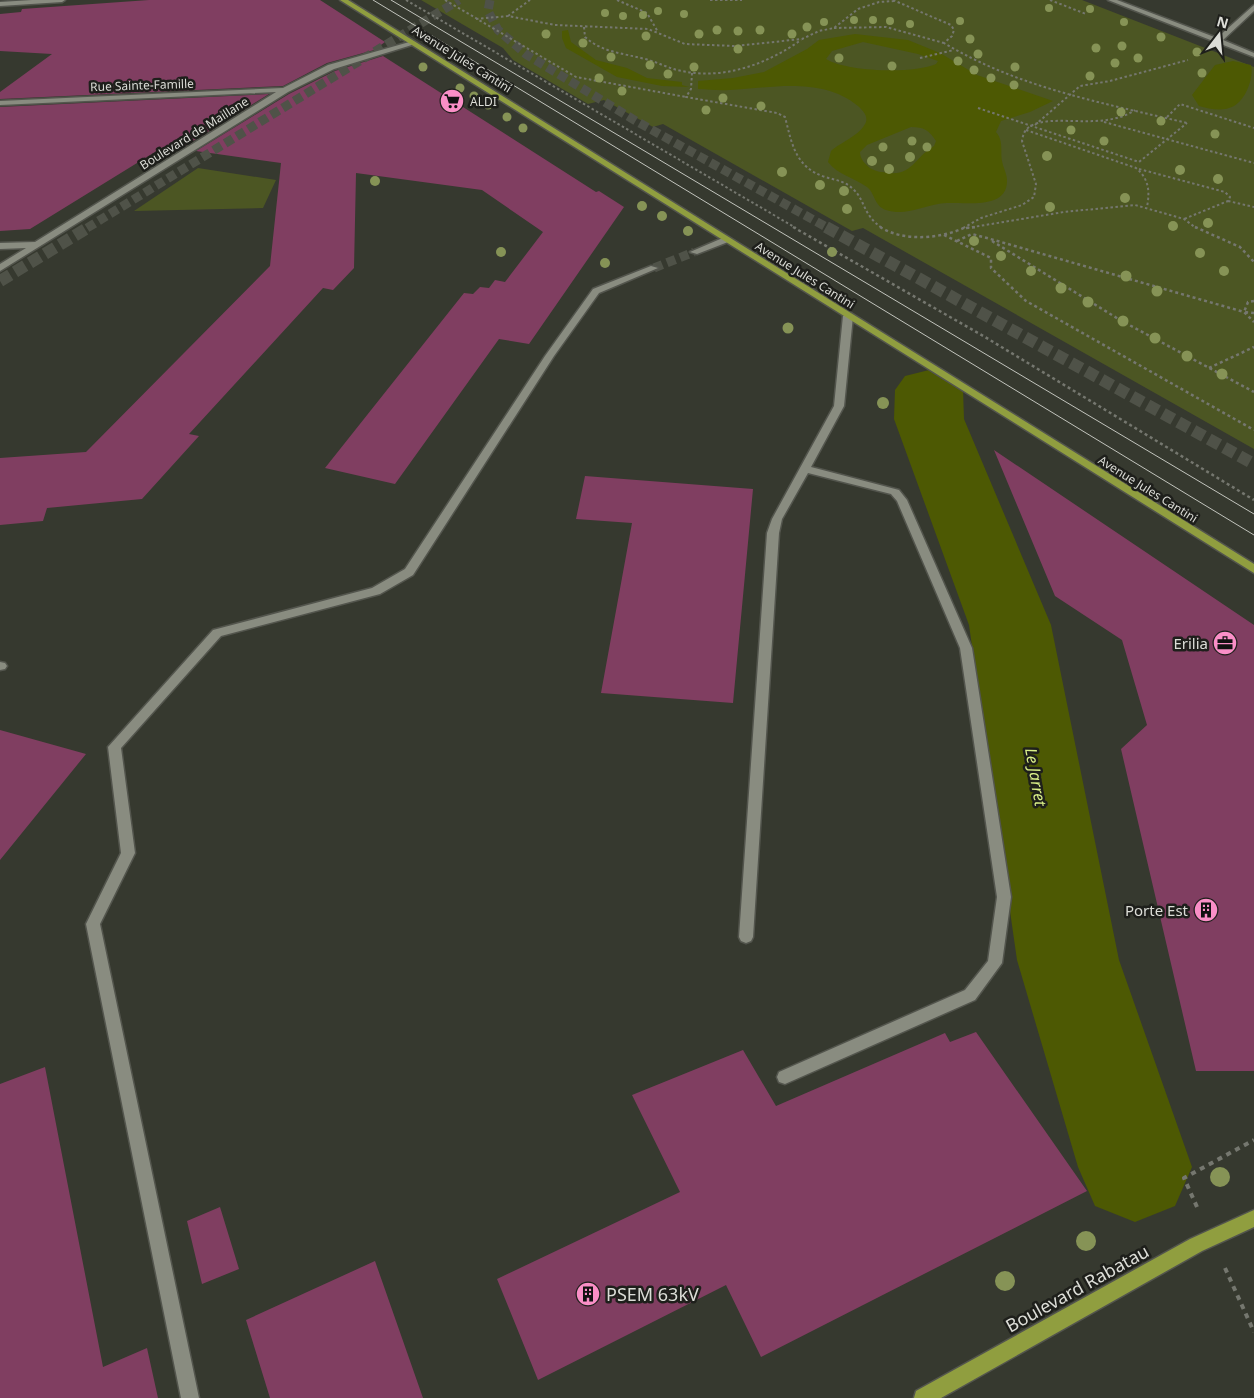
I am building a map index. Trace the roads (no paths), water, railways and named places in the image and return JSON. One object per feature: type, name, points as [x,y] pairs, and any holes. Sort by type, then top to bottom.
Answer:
[{"type":"main road","name":"Avenue Jules Cantini","points":[[343,0],[1254,569]]},
{"type":"main road","name":"Boulevard Rabatau","points":[[923,1398],[1143,1277],[1196,1245],[1254,1218]]},
{"type":"street","points":[[0,4],[62,0]]},
{"type":"street","points":[[1111,0],[1254,55]]},
{"type":"street","points":[[1218,41],[1254,7]]},
{"type":"street","name":"Boulevard de Maillane","points":[[0,268],[284,90],[331,67],[413,43]]},
{"type":"street","name":"Rue Sainte-Famille","points":[[0,102],[284,90]]},
{"type":"street","points":[[694,252],[725,240]]},
{"type":"street","points":[[0,246],[35,245]]},
{"type":"street","points":[[190,1398],[92,924],[128,853],[114,747],[216,633],[376,591],[409,572],[550,356],[596,291],[654,268]]},
{"type":"street","points":[[746,937],[774,533],[778,519],[839,406],[848,316]]},
{"type":"street","points":[[785,1078],[970,995],[995,963],[1004,897],[966,648],[902,500],[895,492],[805,469]]},
{"type":"waterway","name":"Le Jarret","points":[[1217,95],[1233,76]]},
{"type":"waterway","name":"Le Jarret","points":[[929,390],[929,419],[1010,625],[1068,960],[1135,1167]]},
{"type":"tunnel","points":[[87,228],[459,0]]},
{"type":"tunnel","points":[[490,0],[488,11],[498,30],[527,55],[636,121],[828,228]]},
{"type":"tunnel","points":[[0,281],[89,227]]},
{"type":"tunnel","points":[[826,227],[1254,464]]},
{"type":"tunnel","points":[[654,268],[694,252]]},
{"type":"tram line","points":[[373,0],[1254,535]]},
{"type":"tram line","points":[[391,0],[1254,514]]},
{"type":"place","name":"ALDI","points":[[452,101]]},
{"type":"place","name":"Erilia","points":[[1225,643]]},
{"type":"place","name":"Porte Est","points":[[1206,910]]},
{"type":"place","name":"PSEM 63kV","points":[[588,1294]]}]
